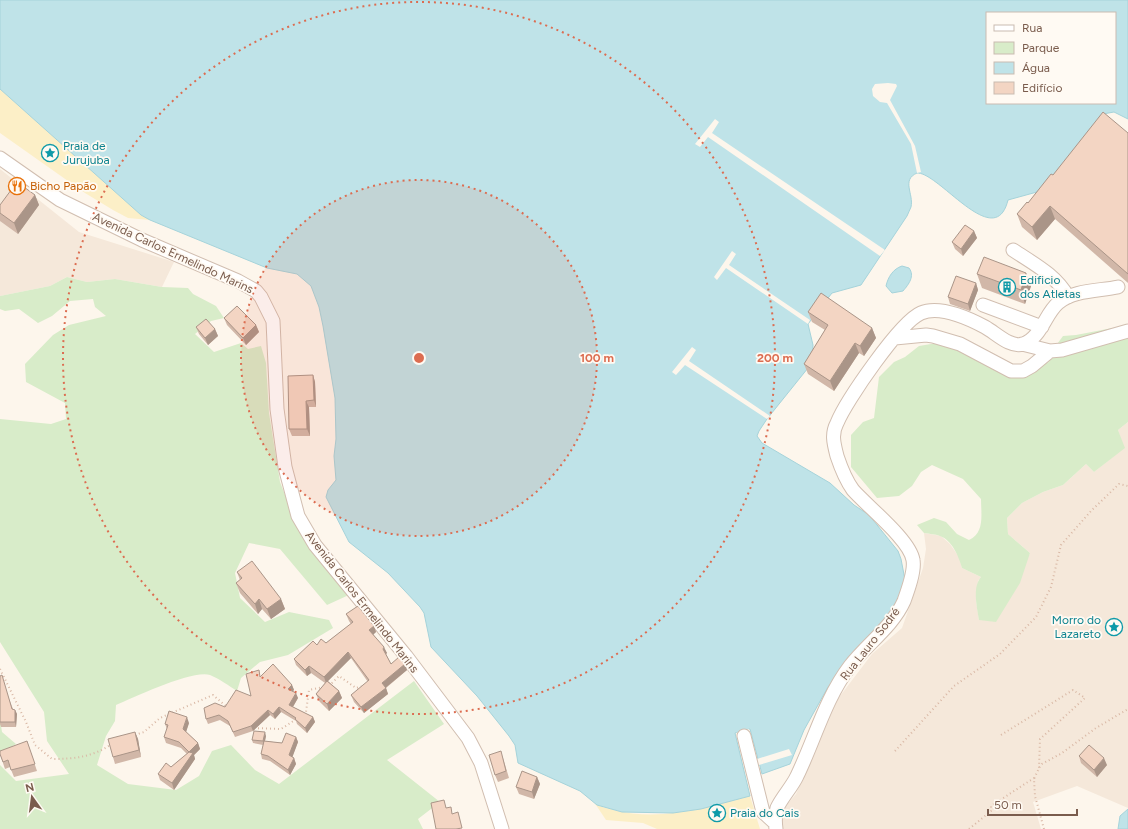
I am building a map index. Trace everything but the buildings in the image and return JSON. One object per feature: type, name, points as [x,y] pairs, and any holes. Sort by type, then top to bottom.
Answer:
[{"type":"street","name":"Avenida Carlos Ermelindo Marins","points":[[2,164],[60,200],[142,240],[238,281],[256,291],[261,297],[273,320],[276,409],[286,472],[298,516],[315,544],[406,656],[468,738],[481,764],[502,829]]},
{"type":"street","points":[[1014,250],[1053,276],[1061,284],[1068,297]]},
{"type":"street","points":[[1022,344],[1029,340],[1042,326],[1055,306],[1068,297],[1118,288]]},
{"type":"street","points":[[983,305],[1042,326]]},
{"type":"street","points":[[895,338],[907,323],[921,313],[942,311],[984,326],[1012,343],[1050,351],[1089,343],[1128,331]]},
{"type":"street","points":[[895,338],[926,334],[960,344],[1011,371],[1023,371],[1032,366],[1050,351]]},
{"type":"street","name":"Rua Lauro Sodré","points":[[775,826],[779,804],[797,776],[836,688],[849,667],[888,623],[904,601],[914,561],[906,544],[849,484],[842,470],[833,438],[836,425],[844,410],[895,338]]},
{"type":"street","points":[[744,736],[763,812],[775,826]]},
{"type":"path","points":[[895,751],[954,686],[1000,654],[1036,617],[1051,587],[1061,545],[1091,510],[1119,484],[1128,486]]},
{"type":"path","points":[[0,669],[26,722],[35,745],[52,759],[78,759],[105,748],[116,741]]},
{"type":"path","points":[[251,728],[281,729],[306,712],[309,690],[327,687],[339,676],[356,688],[367,685]]},
{"type":"path","points":[[1001,735],[1073,690],[1086,698],[1040,739],[1039,768]]},
{"type":"path","points":[[130,736],[144,732],[160,718],[213,695],[229,709]]},
{"type":"path","points":[[1044,829],[1035,796],[1035,777],[1039,768],[1042,764],[1062,753],[1096,728],[1128,709]]},
{"type":"path","points":[[969,829],[991,811],[991,806],[1035,777]]},
{"type":"shaded area","points":[[0,169],[79,232],[174,262],[162,287],[115,279],[87,282],[67,277],[50,286],[0,296]]},
{"type":"shaded area","points":[[1128,422],[1128,808],[1077,786],[1033,802],[1041,829],[782,829],[778,815],[796,794],[837,700],[872,654],[902,628],[923,568],[926,549],[924,533],[941,536],[950,544],[959,557],[962,568],[981,577],[978,581],[976,602],[979,620],[1025,564],[1030,553],[1008,534],[1007,518],[1022,503],[1043,492],[1063,485],[1086,464],[1094,472],[1124,448],[1118,430]]},
{"type":"green space","points":[[67,277],[87,282],[115,279],[162,287],[188,288],[193,294],[216,306],[224,318],[211,321],[195,334],[214,352],[241,343],[248,349],[261,346],[266,363],[269,413],[280,482],[296,523],[351,594],[327,605],[280,549],[249,543],[235,573],[240,598],[265,622],[289,612],[329,620],[333,628],[288,655],[260,662],[241,678],[237,691],[210,675],[202,674],[164,685],[116,705],[115,721],[106,736],[97,765],[128,784],[176,790],[199,776],[212,751],[231,745],[255,770],[279,784],[414,681],[444,724],[387,760],[440,802],[418,819],[423,829],[0,829],[0,765],[16,781],[69,774],[47,741],[44,712],[0,642],[0,419],[51,424],[66,419],[65,403],[26,382],[25,364],[53,335],[69,325],[106,316],[95,307],[93,299],[70,301],[52,316],[38,323],[19,309],[5,311],[0,309],[0,296],[50,286]]},
{"type":"green space","points":[[1128,325],[1128,422],[1118,430],[1125,448],[1094,472],[1086,464],[1063,485],[1043,492],[1022,503],[1007,518],[1008,534],[1030,553],[1020,583],[996,622],[979,620],[976,604],[976,592],[978,581],[981,577],[962,568],[957,554],[948,541],[938,535],[924,533],[917,525],[934,518],[946,522],[957,534],[969,540],[978,533],[980,528],[981,499],[963,479],[932,465],[921,472],[912,486],[899,496],[877,498],[851,467],[851,435],[863,422],[874,418],[879,377],[894,362],[905,357],[919,346],[943,342],[992,361],[1025,370],[1049,362],[1052,351],[1063,336]]},
{"type":"green space","points":[[0,719],[2,732],[16,744],[0,754]]},
{"type":"sand","name":"Praia de Jurujuba","points":[[0,89],[141,215],[150,220],[128,218],[113,210],[85,193],[0,133]]},
{"type":"sand","name":"Praia do Cais","points":[[750,796],[760,829],[657,829],[643,823],[606,820],[594,802],[614,810],[632,813],[666,814],[717,805]]},
{"type":"water","points":[[0,0],[1128,0],[1128,119],[1114,112],[1103,114],[1062,166],[1037,192],[1008,200],[1001,214],[991,218],[979,214],[966,206],[927,176],[917,173],[912,176],[909,183],[911,207],[907,216],[861,285],[832,293],[808,324],[813,345],[812,363],[767,419],[757,436],[762,443],[830,483],[854,505],[869,515],[898,551],[906,585],[900,604],[828,687],[804,730],[790,764],[762,774],[750,729],[735,733],[750,796],[701,809],[673,813],[622,812],[597,805],[580,791],[518,763],[515,745],[509,736],[477,696],[431,647],[424,613],[420,607],[388,573],[349,542],[326,497],[328,490],[336,480],[334,456],[336,439],[335,398],[319,307],[311,286],[297,274],[267,268],[141,215],[0,89]]},
{"type":"water","points":[[902,266],[909,268],[911,271],[910,280],[903,291],[892,293],[886,286],[887,283],[894,271]]},
{"type":"water","points":[[1128,809],[1128,829],[1118,829],[1120,816]]},
{"type":"pier","points":[[875,84],[896,84],[897,86],[890,100],[915,146],[921,172],[917,173],[911,144],[887,103],[880,102],[873,96],[872,89]]},
{"type":"pier","points":[[715,119],[719,122],[712,133],[885,250],[880,256],[708,137],[700,147],[695,144]]},
{"type":"pier","points":[[732,251],[736,254],[729,265],[810,320],[808,324],[726,268],[717,280],[714,277]]},
{"type":"pier","points":[[692,347],[696,350],[689,361],[770,416],[767,419],[685,365],[676,375],[672,372]]},
{"type":"pier","points":[[749,729],[757,759],[789,749],[792,755],[759,765],[761,776],[748,731],[737,735],[749,782],[736,733]]},
{"type":"place","name":"Praia de Jurujuba","points":[[50,153]]},
{"type":"place","name":"Bicho Papão","points":[[17,186]]},
{"type":"place","name":"Edificio dos Atletas","points":[[1007,287]]},
{"type":"place","name":"Morro do Lazareto","points":[[1114,627]]},
{"type":"place","name":"Praia do Cais","points":[[717,813]]}]
